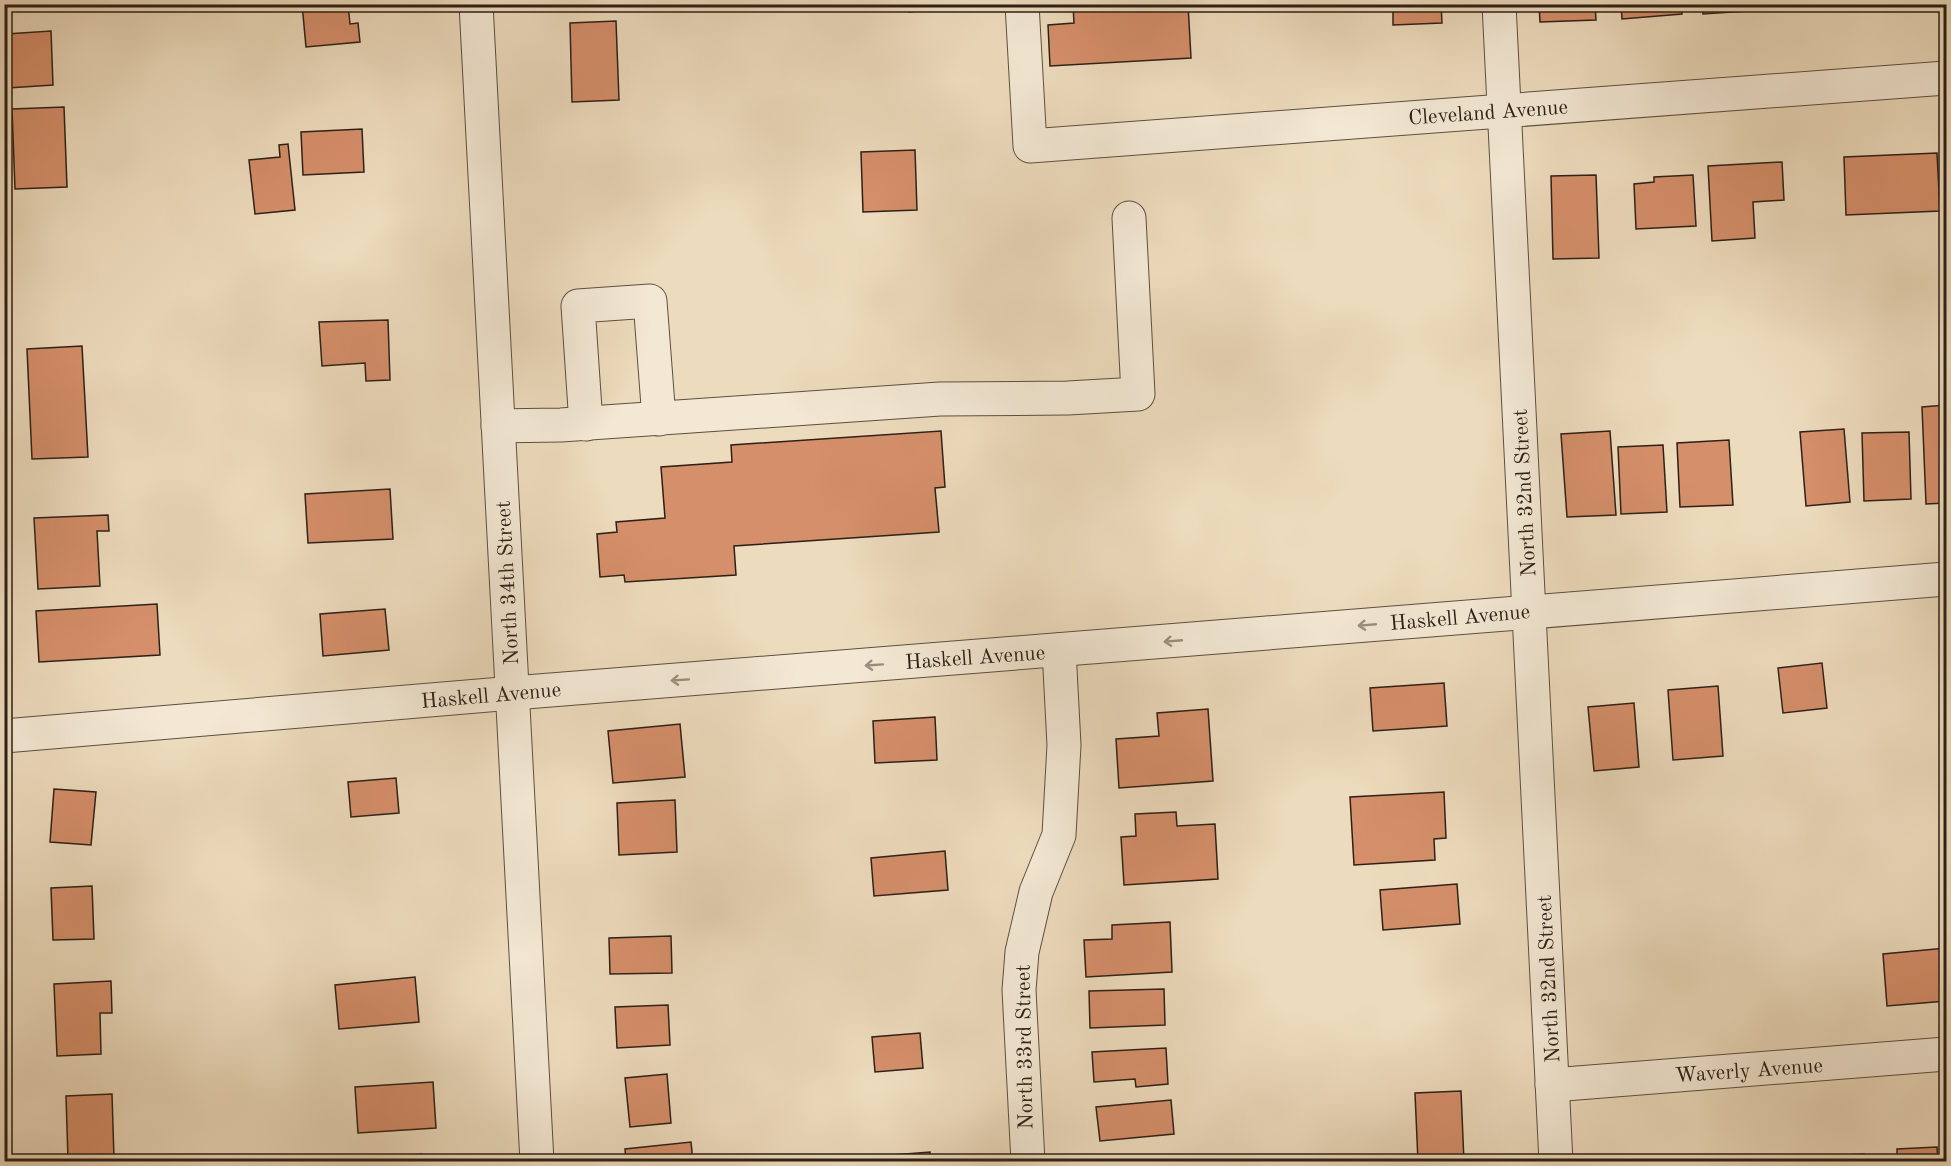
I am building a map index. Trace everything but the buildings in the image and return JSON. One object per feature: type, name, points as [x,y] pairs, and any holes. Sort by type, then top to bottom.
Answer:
[{"type":"street","name":"North 34th Street","points":[[476,4],[537,1161]]},
{"type":"street","name":"Cleveland Avenue","points":[[1022,4],[1030,146],[1947,78]]},
{"type":"street","name":"North 32nd Street","points":[[1499,4],[1556,1161]]},
{"type":"street","points":[[498,426],[586,424],[940,399],[1068,398],[1138,394],[1128,219]]},
{"type":"street","points":[[586,424],[578,306],[650,301],[659,418]]},
{"type":"street","name":"Haskell Avenue","points":[[4,736],[513,693],[1947,579]]},
{"type":"street","name":"North 33rd Street","points":[[1028,1161],[1018,990],[1022,952],[1036,892],[1059,835],[1064,745],[1059,650]]},
{"type":"street","name":"Waverly Avenue","points":[[1552,1085],[1947,1054]]}]
